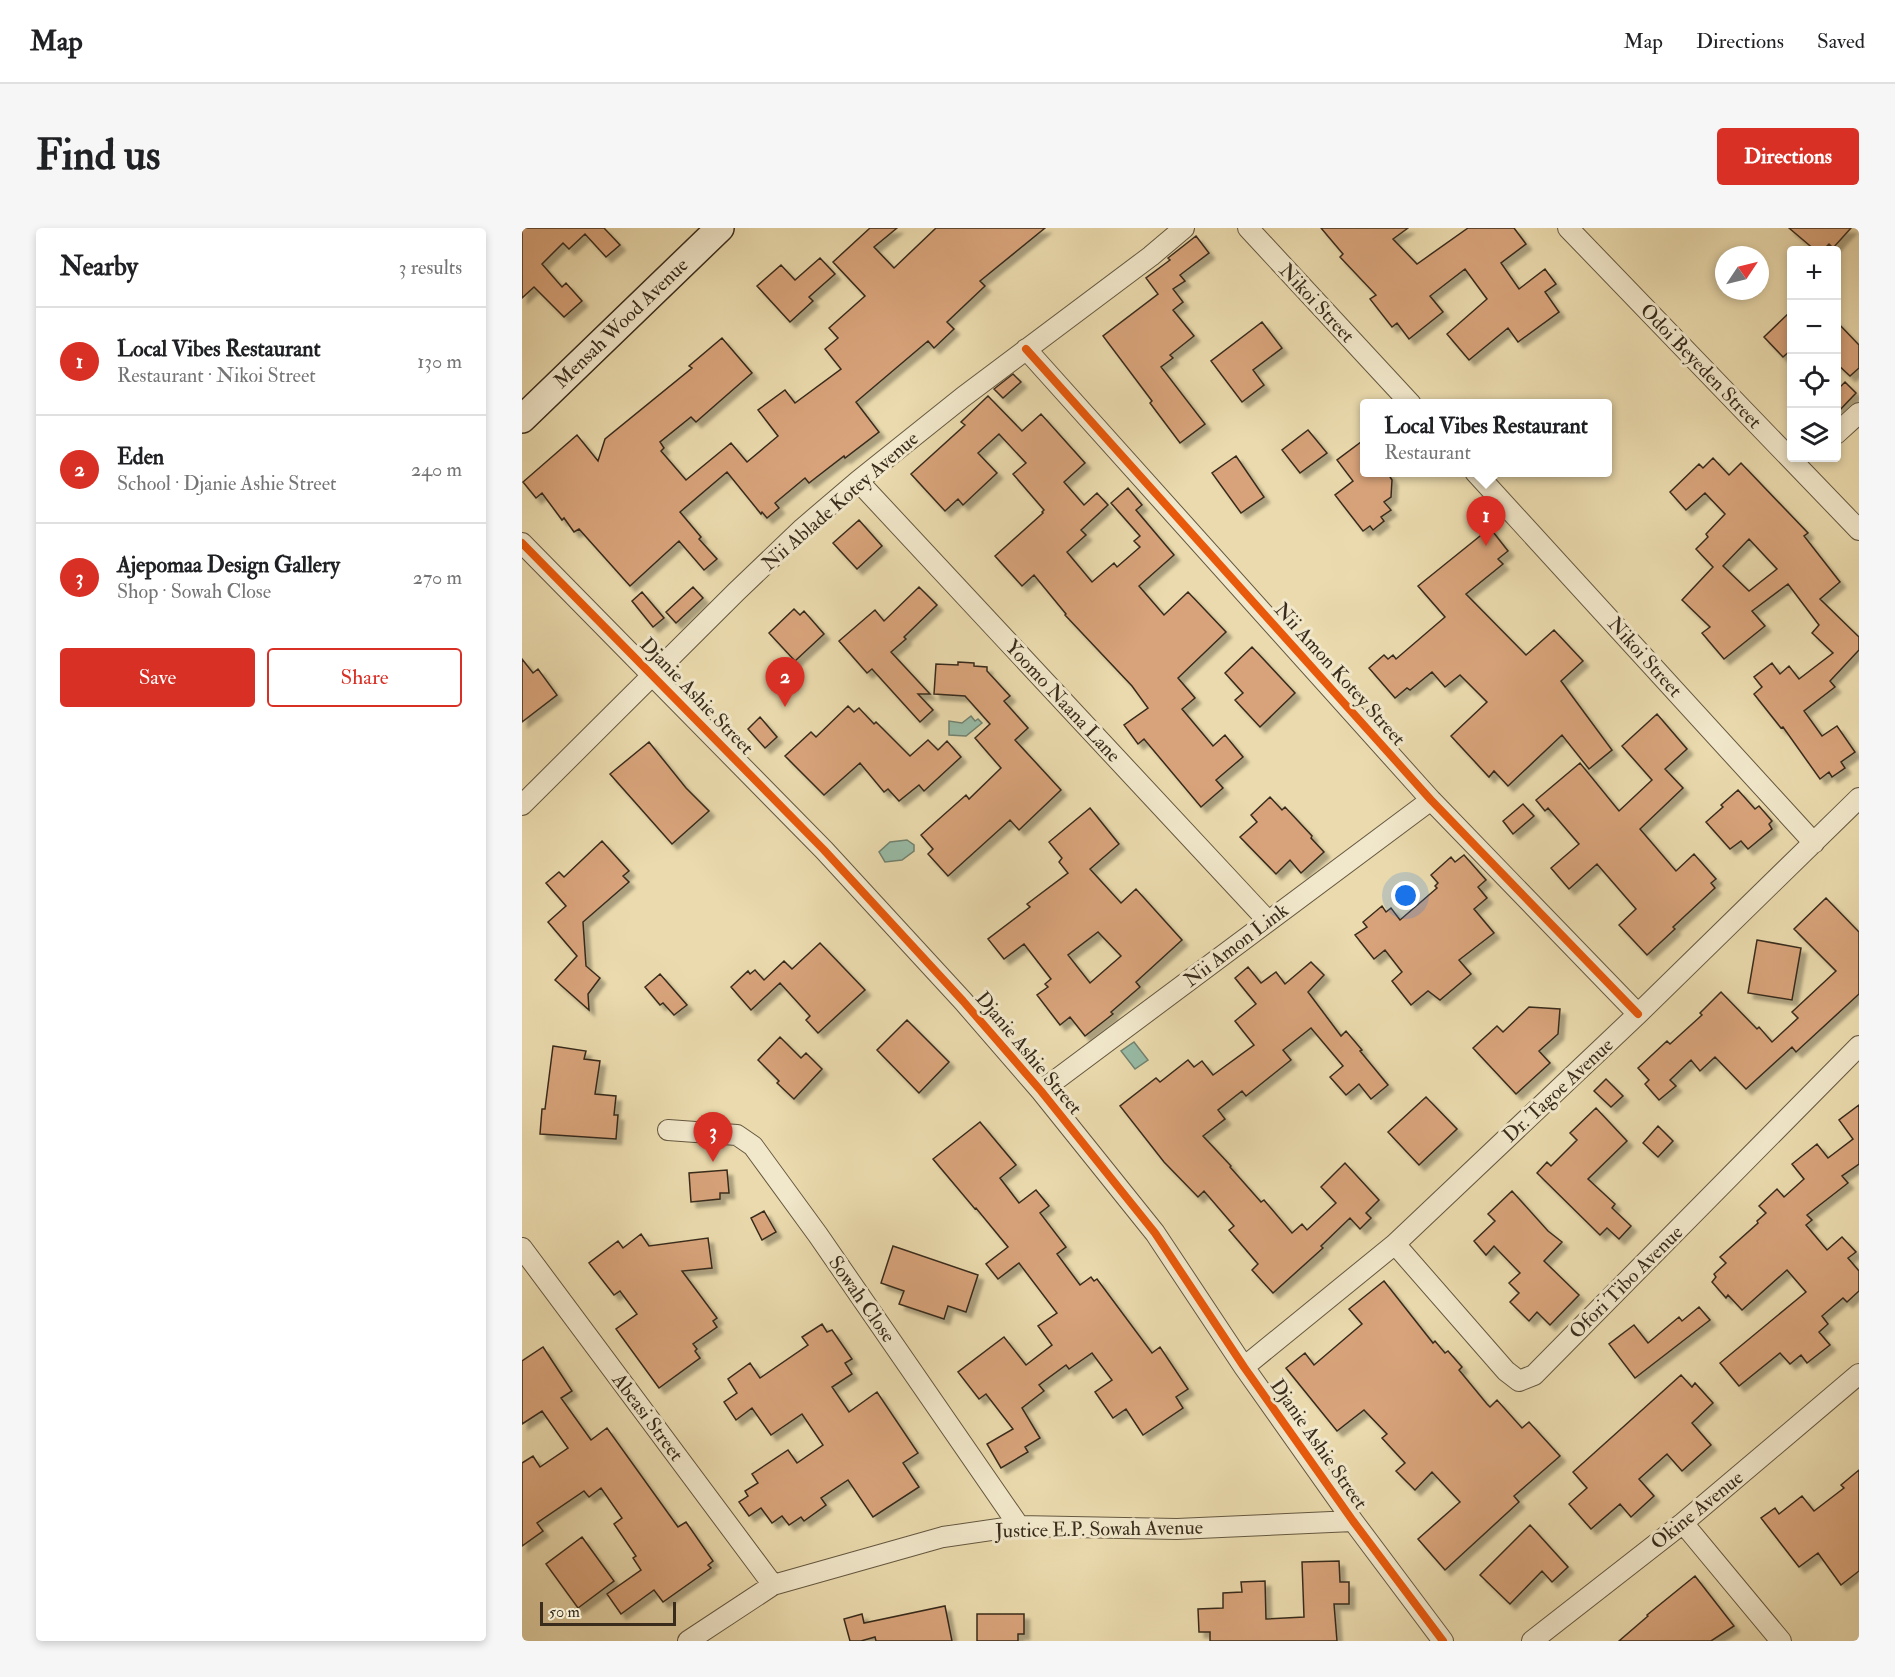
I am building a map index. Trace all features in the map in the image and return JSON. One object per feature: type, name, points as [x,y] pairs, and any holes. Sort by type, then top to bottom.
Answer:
[{"type":"street","name":"Mensah Wood Avenue","points":[[522,418],[720,228]]},
{"type":"street","name":"Nii Ablade Kotey Avenue","points":[[522,805],[803,528],[963,397],[1151,256],[1184,228]]},
{"type":"street","name":"Nikoi Street","points":[[1248,228],[1406,399]]},
{"type":"street","name":"Odoi Beyeden Street","points":[[1568,228],[1807,463],[1859,530]]},
{"type":"street","name":"Nii Amon Kotey Street","points":[[1026,349],[1431,800],[1638,1014]]},
{"type":"street","points":[[1841,429],[1859,412]]},
{"type":"street","name":"Nikoi Street","points":[[1480,477],[1814,843]]},
{"type":"street","name":"Yoomo Naana Lane","points":[[858,481],[1268,921]]},
{"type":"street","name":"Djanie Ashie Street","points":[[522,543],[824,850],[963,1001],[1041,1090],[1155,1233],[1244,1367],[1353,1521],[1443,1641]]},
{"type":"street","name":"Dr. Tagoe Avenue","points":[[1244,1367],[1395,1244],[1638,1014],[1859,798]]},
{"type":"street","name":"Nii Amon Link","points":[[1041,1090],[1431,800]]},
{"type":"street","name":"Ofori Tibo Avenue","points":[[1395,1244],[1506,1371],[1519,1381],[1534,1375],[1859,1046]]},
{"type":"street","name":"Sowah Close","points":[[668,1130],[737,1135],[753,1146],[818,1235],[1019,1526]]},
{"type":"street","name":"Abeasi Street","points":[[522,1248],[773,1585]]},
{"type":"street","name":"Okine Avenue","points":[[1532,1641],[1683,1523],[1859,1374]]},
{"type":"street","name":"Justice E.P. Sowah Avenue","points":[[688,1641],[773,1585],[943,1537],[1019,1526],[1177,1529],[1353,1521]]},
{"type":"street","points":[[1683,1523],[1781,1641]]},
{"type":"shaded area","points":[[971,716],[975,721],[978,719],[982,723],[966,736],[949,735],[949,721],[962,723]]},
{"type":"shaded area","points":[[907,840],[914,845],[914,851],[902,860],[885,862],[879,852],[890,842]]},
{"type":"shaded area","points":[[1134,1042],[1148,1060],[1135,1069],[1121,1051]]},
{"type":"building","points":[[522,228],[604,228],[620,245],[606,257],[585,234],[569,249],[563,243],[542,264],[562,287],[566,283],[582,301],[564,317],[534,287],[522,298]]},
{"type":"building","points":[[870,228],[897,228],[874,247],[894,268],[936,228],[1045,228],[980,281],[985,286],[947,322],[954,329],[934,348],[928,341],[856,402],[879,432],[809,483],[805,478],[775,503],[779,508],[767,518],[762,512],[761,514],[727,472],[680,512],[717,559],[704,570],[679,541],[630,586],[579,529],[574,532],[564,518],[562,520],[542,493],[536,498],[523,482],[577,435],[598,461],[605,439],[692,368],[689,366],[722,338],[752,373],[696,422],[691,417],[660,442],[664,448],[661,451],[686,480],[731,443],[747,462],[778,436],[758,410],[785,390],[795,403],[841,369],[825,349],[838,338],[829,328],[865,296],[833,262]]},
{"type":"building","points":[[1321,228],[1408,228],[1393,239],[1417,264],[1468,228],[1514,228],[1526,244],[1501,263],[1519,289],[1545,269],[1556,284],[1545,292],[1559,312],[1518,342],[1508,328],[1469,360],[1447,334],[1487,299],[1465,269],[1430,296],[1443,312],[1409,339],[1397,323],[1392,327],[1370,299],[1376,295],[1340,257],[1343,254]]},
{"type":"building","points":[[1789,228],[1851,228],[1835,246],[1829,244],[1810,246]]},
{"type":"building","points":[[1196,236],[1209,253],[1180,275],[1185,281],[1173,289],[1183,302],[1173,310],[1194,336],[1170,355],[1173,358],[1161,367],[1205,424],[1180,443],[1150,403],[1152,401],[1103,336],[1158,294],[1146,278]]},
{"type":"building","points":[[820,258],[835,274],[809,297],[813,301],[790,322],[757,286],[781,265],[795,280]]},
{"type":"building","points":[[1787,315],[1787,354],[1783,357],[1764,337]]},
{"type":"building","points":[[1262,322],[1282,348],[1253,370],[1264,385],[1242,402],[1211,361]]},
{"type":"building","points":[[1841,326],[1859,345],[1859,368],[1850,376],[1841,368]]},
{"type":"building","points":[[1013,374],[1021,382],[1003,398],[994,389]]},
{"type":"building","points":[[1845,382],[1856,393],[1841,409],[1841,408],[1841,386]]},
{"type":"building","points":[[988,396],[1022,431],[1041,414],[1085,463],[1064,482],[1084,505],[1097,493],[1108,505],[1081,530],[1086,535],[1067,552],[1092,582],[1114,563],[1117,567],[1140,547],[1134,541],[1140,536],[1111,503],[1128,488],[1142,505],[1136,510],[1174,555],[1139,586],[1164,615],[1188,592],[1226,632],[1178,678],[1195,698],[1182,709],[1213,746],[1225,735],[1243,757],[1216,780],[1223,788],[1201,807],[1144,739],[1138,744],[1124,725],[1148,708],[1132,686],[1065,615],[1034,575],[1022,586],[995,556],[1044,510],[1013,474],[1026,463],[999,434],[978,453],[997,473],[963,505],[958,499],[945,511],[911,474],[965,425],[961,422]]},
{"type":"building","points":[[1308,430],[1327,453],[1300,473],[1282,450]]},
{"type":"building","points":[[1360,443],[1360,477],[1390,477],[1392,480],[1391,497],[1384,502],[1391,510],[1381,517],[1384,521],[1373,530],[1370,526],[1363,531],[1335,495],[1353,481],[1337,460]]},
{"type":"building","points":[[1236,456],[1264,497],[1241,513],[1212,473]]},
{"type":"building","points":[[1713,458],[1729,475],[1741,463],[1808,533],[1804,536],[1840,582],[1820,599],[1859,637],[1859,650],[1830,681],[1835,687],[1804,711],[1822,736],[1837,726],[1855,752],[1841,762],[1845,768],[1832,777],[1829,772],[1820,779],[1783,727],[1781,728],[1754,694],[1762,687],[1754,677],[1772,663],[1780,674],[1789,666],[1799,679],[1833,653],[1812,633],[1819,625],[1788,584],[1752,611],[1765,626],[1724,659],[1702,633],[1710,627],[1682,600],[1713,567],[1696,549],[1708,537],[1706,534],[1725,514],[1705,493],[1686,510],[1670,492],[1699,464],[1703,468]],"holes":[[[1749,539],[1777,569],[1749,591],[1723,566]]]},
{"type":"building","points":[[859,520],[882,546],[857,569],[833,543]]},
{"type":"building","points":[[1490,528],[1508,551],[1498,559],[1503,564],[1466,594],[1526,655],[1554,630],[1583,661],[1561,681],[1612,750],[1589,769],[1562,735],[1508,786],[1494,771],[1489,777],[1451,736],[1487,702],[1460,675],[1445,687],[1432,672],[1410,690],[1407,688],[1395,698],[1369,668],[1384,655],[1388,659],[1393,655],[1396,659],[1445,617],[1418,586]]},
{"type":"building","points":[[693,587],[703,598],[676,623],[666,612]]},
{"type":"building","points":[[919,587],[937,605],[891,652],[930,694],[918,694],[933,710],[920,722],[872,669],[867,673],[839,641],[875,610],[884,621]]},
{"type":"building","points":[[642,592],[664,618],[653,627],[632,601]]},
{"type":"building","points":[[794,609],[800,615],[804,611],[824,634],[795,661],[769,633]]},
{"type":"building","points":[[1252,647],[1295,693],[1260,727],[1235,700],[1243,693],[1225,673]]},
{"type":"building","points":[[522,659],[533,673],[538,669],[557,695],[522,722]]},
{"type":"building","points":[[958,662],[987,667],[987,671],[1010,696],[1004,701],[1028,728],[1015,740],[1061,790],[1019,830],[1010,820],[948,876],[928,854],[933,849],[921,835],[966,795],[969,799],[1001,768],[975,738],[990,724],[965,696],[934,694],[936,664],[958,665]]},
{"type":"building","points":[[848,706],[854,712],[859,708],[910,756],[928,740],[938,750],[947,741],[961,757],[924,791],[919,785],[899,801],[888,789],[884,792],[860,763],[824,795],[785,756],[811,732],[816,737]]},
{"type":"building","points":[[1657,714],[1687,749],[1665,769],[1683,788],[1640,829],[1676,871],[1694,854],[1716,879],[1711,883],[1715,888],[1647,955],[1619,925],[1636,909],[1597,864],[1569,889],[1551,868],[1579,844],[1548,808],[1545,811],[1536,800],[1580,763],[1619,811],[1652,780],[1622,746]]},
{"type":"building","points":[[760,717],[777,737],[765,748],[748,729]]},
{"type":"building","points":[[649,742],[686,788],[709,811],[672,844],[610,774]]},
{"type":"building","points":[[1738,790],[1755,809],[1759,806],[1772,821],[1769,824],[1772,829],[1748,849],[1741,841],[1730,849],[1706,822]]},
{"type":"building","points":[[1270,797],[1282,810],[1285,807],[1324,852],[1301,873],[1290,860],[1276,874],[1240,837],[1257,822],[1251,815]]},
{"type":"building","points":[[1523,804],[1534,816],[1513,834],[1503,821]]},
{"type":"building","points":[[1090,808],[1119,844],[1090,869],[1121,903],[1136,889],[1182,940],[1136,982],[1140,987],[1111,1012],[1113,1014],[1085,1036],[1070,1017],[1060,1025],[1037,995],[1048,987],[1045,984],[1051,979],[1024,944],[1004,959],[988,939],[1030,907],[1027,904],[1068,873],[1059,862],[1062,858],[1049,842]],"holes":[[[1098,932],[1121,956],[1090,983],[1068,955]]]},
{"type":"building","points":[[602,841],[629,871],[623,876],[629,882],[583,922],[586,966],[600,978],[588,994],[589,1010],[555,980],[577,956],[548,922],[566,906],[546,883],[559,872],[564,877]]},
{"type":"building","points":[[1464,855],[1486,880],[1478,887],[1487,898],[1474,909],[1494,933],[1459,960],[1471,974],[1440,1000],[1428,991],[1411,1005],[1392,981],[1402,972],[1385,950],[1374,959],[1355,935],[1367,927],[1363,922],[1382,906],[1386,912],[1391,908],[1400,920],[1437,888],[1435,886],[1438,883],[1431,875],[1451,857],[1455,862]]},
{"type":"building","points":[[1826,898],[1859,932],[1859,994],[1796,1052],[1792,1047],[1746,1089],[1715,1057],[1700,1071],[1691,1060],[1670,1080],[1676,1086],[1659,1100],[1645,1084],[1649,1080],[1638,1068],[1667,1041],[1670,1044],[1702,1015],[1700,1013],[1721,992],[1772,1042],[1798,1018],[1792,1012],[1836,971],[1794,929]]},
{"type":"building","points":[[1757,940],[1801,948],[1792,1000],[1748,993]]},
{"type":"building","points":[[820,943],[865,990],[818,1033],[806,1020],[810,1016],[780,983],[751,1010],[731,987],[748,971],[750,974],[755,970],[764,980],[784,961],[792,969]]},
{"type":"building","points":[[1311,962],[1324,975],[1308,992],[1341,1036],[1346,1031],[1388,1085],[1371,1099],[1359,1084],[1346,1095],[1330,1077],[1343,1066],[1311,1028],[1283,1050],[1291,1060],[1246,1096],[1242,1091],[1218,1110],[1225,1119],[1203,1136],[1261,1202],[1264,1200],[1292,1233],[1302,1224],[1307,1230],[1336,1203],[1321,1187],[1345,1163],[1379,1200],[1366,1213],[1371,1218],[1360,1229],[1350,1218],[1321,1246],[1323,1248],[1273,1293],[1252,1270],[1258,1264],[1229,1230],[1234,1226],[1204,1191],[1198,1197],[1164,1162],[1120,1106],[1156,1078],[1160,1082],[1188,1060],[1194,1067],[1202,1061],[1213,1075],[1254,1045],[1235,1021],[1256,1004],[1235,978],[1248,967],[1261,983],[1276,972],[1285,984]]},
{"type":"building","points":[[660,974],[687,1005],[674,1015],[663,1003],[660,1005],[645,987]]},
{"type":"building","points":[[1529,1007],[1560,1009],[1558,1034],[1539,1051],[1550,1063],[1516,1094],[1473,1048],[1497,1026],[1503,1032]]},
{"type":"building","points":[[907,1020],[949,1062],[919,1093],[877,1050]]},
{"type":"building","points":[[780,1037],[801,1058],[806,1053],[822,1069],[794,1099],[758,1060]]},
{"type":"building","points":[[553,1046],[586,1051],[584,1059],[600,1061],[595,1094],[616,1096],[614,1115],[618,1115],[616,1139],[540,1134]]},
{"type":"building","points":[[1606,1079],[1623,1096],[1611,1107],[1594,1091]]},
{"type":"building","points":[[1426,1097],[1457,1129],[1419,1165],[1388,1132]]},
{"type":"building","points":[[1859,1105],[1859,1164],[1842,1176],[1848,1183],[1807,1215],[1812,1220],[1806,1225],[1827,1250],[1842,1237],[1856,1252],[1848,1258],[1859,1271],[1859,1291],[1847,1302],[1843,1298],[1822,1316],[1828,1324],[1819,1332],[1830,1345],[1807,1363],[1801,1355],[1790,1364],[1780,1353],[1739,1386],[1720,1363],[1806,1292],[1787,1270],[1742,1310],[1728,1295],[1726,1298],[1712,1282],[1716,1277],[1714,1274],[1726,1263],[1720,1257],[1758,1223],[1757,1221],[1766,1213],[1759,1206],[1777,1189],[1784,1197],[1804,1179],[1792,1164],[1817,1144],[1828,1158],[1853,1139],[1839,1120]]},
{"type":"building","points":[[1596,1108],[1627,1141],[1588,1179],[1615,1204],[1612,1208],[1631,1226],[1619,1239],[1607,1228],[1600,1235],[1537,1173],[1547,1162],[1551,1166],[1577,1140],[1570,1133]]},
{"type":"building","points":[[980,1122],[1016,1165],[1000,1178],[1019,1203],[1036,1190],[1049,1206],[1040,1213],[1066,1247],[1057,1254],[1080,1285],[1091,1277],[1094,1281],[1097,1279],[1152,1353],[1160,1347],[1188,1389],[1176,1397],[1183,1408],[1143,1435],[1126,1409],[1113,1418],[1095,1392],[1112,1380],[1092,1353],[1069,1369],[1066,1365],[1039,1385],[1044,1391],[1022,1408],[1040,1438],[1025,1447],[1028,1452],[1001,1468],[987,1444],[1013,1429],[986,1394],[979,1399],[958,1372],[1004,1337],[1026,1365],[1052,1345],[1038,1326],[1057,1313],[1019,1263],[998,1279],[986,1264],[1008,1247],[933,1159]]},
{"type":"building","points":[[1658,1126],[1673,1141],[1658,1157],[1643,1143]]},
{"type":"building","points":[[727,1170],[729,1193],[720,1193],[720,1199],[691,1202],[689,1173]]},
{"type":"building","points":[[1512,1191],[1548,1231],[1562,1242],[1544,1261],[1579,1295],[1550,1325],[1537,1312],[1529,1321],[1510,1302],[1519,1293],[1509,1283],[1520,1273],[1494,1246],[1486,1255],[1474,1241],[1495,1221],[1488,1214]]},
{"type":"building","points":[[764,1211],[776,1232],[762,1240],[751,1218]]},
{"type":"building","points":[[641,1234],[649,1246],[708,1238],[712,1268],[682,1271],[717,1318],[713,1321],[717,1327],[693,1344],[700,1358],[659,1388],[616,1329],[637,1314],[620,1291],[614,1295],[589,1263],[618,1241],[623,1248]]},
{"type":"building","points":[[893,1246],[978,1275],[966,1312],[948,1306],[944,1319],[899,1304],[904,1291],[881,1283]]},
{"type":"building","points":[[1384,1281],[1433,1343],[1435,1341],[1445,1353],[1448,1351],[1462,1367],[1459,1370],[1490,1407],[1497,1400],[1522,1428],[1529,1422],[1560,1456],[1514,1496],[1519,1502],[1445,1570],[1418,1539],[1460,1502],[1432,1472],[1415,1490],[1396,1471],[1405,1463],[1382,1438],[1387,1434],[1364,1410],[1337,1431],[1286,1368],[1305,1353],[1314,1365],[1362,1324],[1349,1309]]},
{"type":"building","points":[[1699,1307],[1710,1320],[1635,1378],[1609,1344],[1634,1325],[1648,1343],[1679,1317],[1682,1321]]},
{"type":"building","points":[[822,1324],[827,1332],[832,1330],[852,1359],[845,1363],[852,1374],[832,1387],[849,1412],[877,1392],[918,1453],[903,1463],[919,1487],[873,1517],[848,1480],[821,1498],[826,1505],[804,1521],[801,1517],[789,1525],[782,1516],[772,1523],[761,1508],[749,1516],[739,1502],[748,1496],[745,1491],[758,1483],[752,1474],[788,1450],[797,1463],[823,1445],[802,1414],[771,1435],[752,1408],[736,1420],[724,1402],[737,1393],[728,1379],[750,1363],[760,1378],[808,1345],[802,1337]]},
{"type":"building","points":[[543,1347],[572,1391],[561,1398],[591,1440],[607,1428],[678,1527],[686,1522],[713,1561],[708,1565],[711,1568],[663,1602],[654,1590],[621,1614],[607,1594],[641,1570],[633,1558],[636,1556],[614,1524],[622,1518],[601,1488],[589,1497],[584,1491],[537,1523],[543,1531],[522,1546],[522,1463],[533,1456],[540,1467],[568,1448],[542,1411],[522,1424],[522,1361]]},
{"type":"building","points":[[1681,1375],[1692,1387],[1695,1383],[1713,1403],[1692,1423],[1711,1445],[1682,1471],[1667,1454],[1639,1479],[1654,1496],[1631,1517],[1620,1504],[1591,1529],[1569,1504],[1587,1488],[1573,1472]]},
{"type":"building","points":[[1859,1470],[1859,1571],[1841,1585],[1818,1553],[1799,1567],[1761,1518],[1775,1508],[1779,1514],[1802,1496],[1814,1511],[1844,1488],[1841,1485]]},
{"type":"building","points":[[1530,1525],[1568,1567],[1552,1582],[1542,1571],[1510,1604],[1480,1575]]},
{"type":"building","points":[[582,1537],[614,1581],[578,1608],[546,1564]]},
{"type":"building","points":[[1339,1561],[1340,1582],[1349,1582],[1349,1604],[1334,1604],[1337,1641],[1210,1641],[1210,1632],[1199,1632],[1198,1609],[1223,1608],[1223,1593],[1242,1592],[1241,1582],[1265,1581],[1266,1619],[1304,1617],[1302,1562]]},
{"type":"building","points":[[1695,1576],[1734,1626],[1711,1641],[1619,1641],[1647,1615]]},
{"type":"building","points":[[945,1606],[952,1641],[876,1641],[875,1637],[850,1641],[844,1619],[862,1614],[864,1623]]},
{"type":"building","points":[[977,1614],[1024,1614],[1024,1634],[1018,1634],[1018,1641],[977,1641]]},
{"type":"cycle path","points":[[1026,349],[1431,800],[1638,1014]]},
{"type":"cycle path","points":[[522,543],[824,850],[963,1001],[1041,1091],[1155,1233],[1244,1367],[1353,1521],[1443,1641]]},
{"type":"place","name":"Local Vibes Restaurant","points":[[1486,546]]},
{"type":"place","name":"Eden","points":[[785,707]]},
{"type":"place","name":"Ajepomaa Design Gallery","points":[[713,1162]]}]
